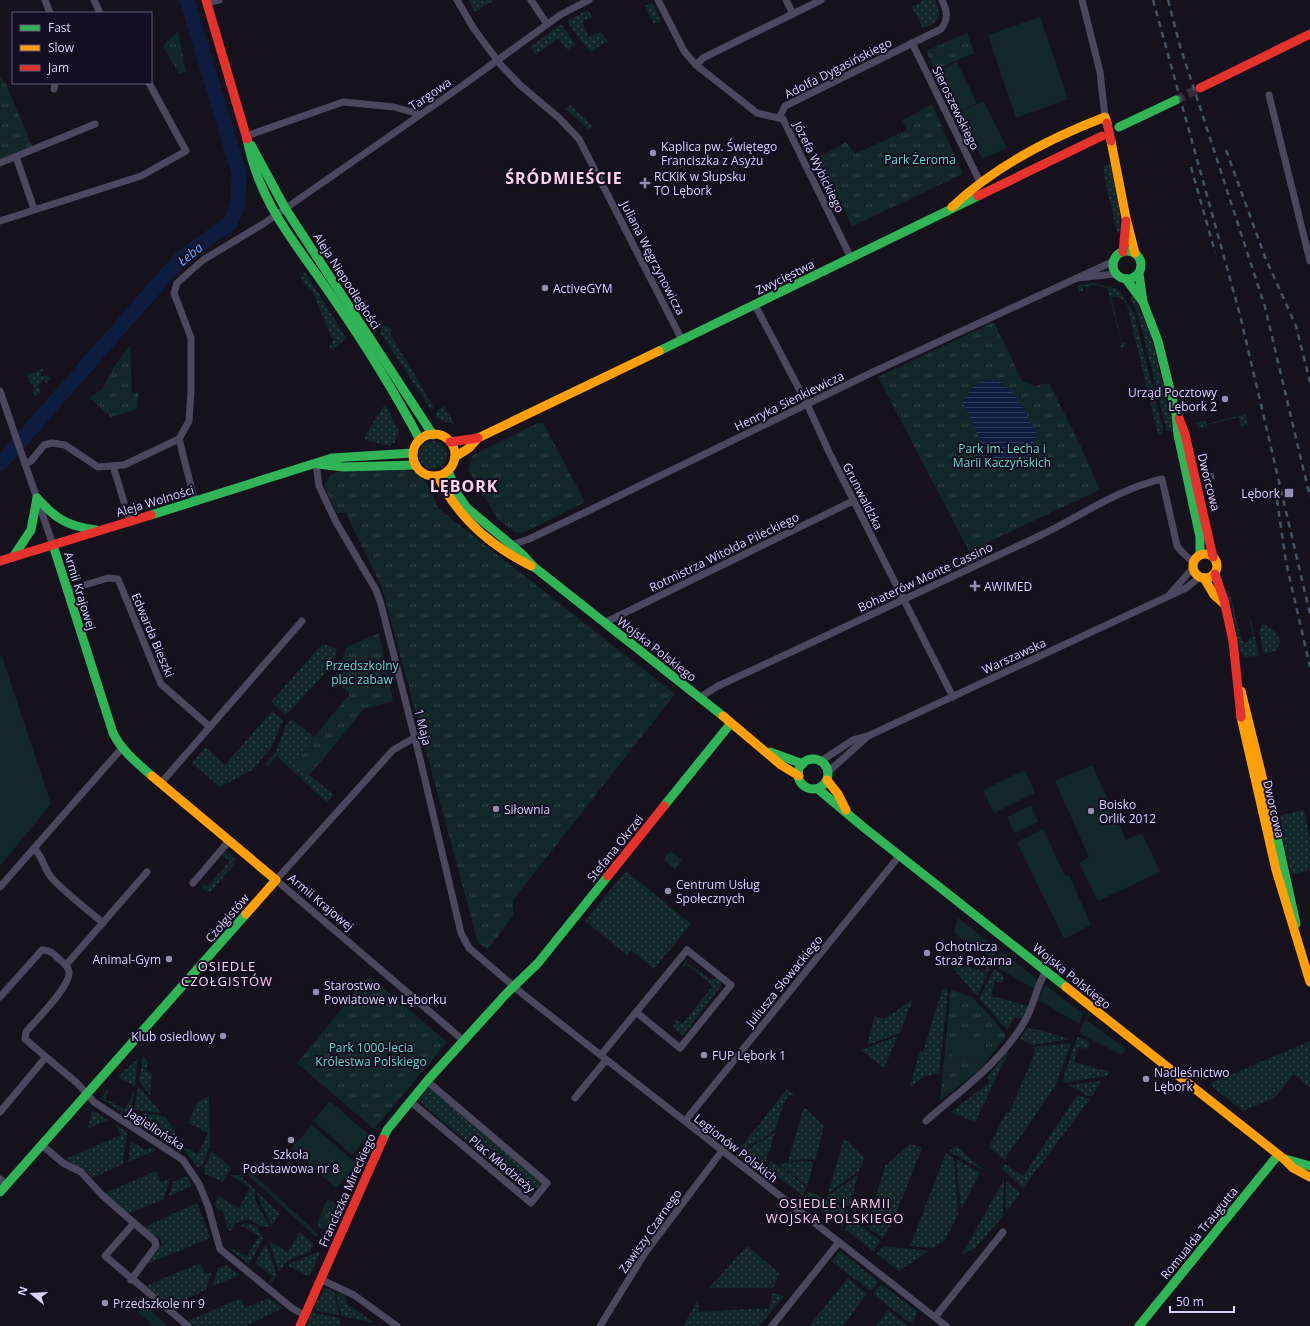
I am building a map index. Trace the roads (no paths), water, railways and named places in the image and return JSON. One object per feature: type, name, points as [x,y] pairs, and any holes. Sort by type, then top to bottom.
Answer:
[{"type":"street","points":[[45,0],[50,12]]},
{"type":"street","points":[[94,0],[99,12]]},
{"type":"street","points":[[206,2],[218,0]]},
{"type":"street","name":"Juliana Węgrzynowicza","points":[[457,0],[474,29],[497,60],[520,85],[559,118],[579,139],[682,340]]},
{"type":"street","points":[[531,0],[547,24]]},
{"type":"street","name":"Targowa","points":[[178,439],[189,420],[191,391],[191,338],[174,293],[177,282],[203,260],[275,215],[560,15],[589,0]]},
{"type":"street","name":"Józefa Wybickiego","points":[[658,0],[684,50],[696,65],[757,113],[779,118],[786,123],[851,258]]},
{"type":"street","points":[[786,0],[792,14]]},
{"type":"street","points":[[696,65],[703,58],[821,0]]},
{"type":"street","name":"Adolfa Dygasińskiego","points":[[779,118],[786,106],[941,29],[944,25],[947,10],[942,0]]},
{"type":"street","points":[[1082,0],[1100,72],[1106,120],[1126,218],[1135,253],[1141,260],[1142,265],[1139,274],[1133,278],[1126,280],[1115,274],[1114,261],[1118,255],[1123,252],[1135,253]]},
{"type":"street","name":"Aleja Niepodległości","points":[[206,2],[246,136],[252,165],[275,215],[333,298],[403,408],[420,440]]},
{"type":"street","points":[[1200,88],[1310,34]]},
{"type":"street","name":"Sieroszewskiego","points":[[912,44],[980,182]]},
{"type":"street","points":[[0,221],[141,176],[186,151],[150,84]]},
{"type":"street","points":[[1269,95],[1310,261]]},
{"type":"street","points":[[1119,127],[1176,100]]},
{"type":"street","points":[[246,136],[273,128],[343,102],[394,107],[419,114]]},
{"type":"street","points":[[948,211],[968,189],[1020,157],[1106,120]]},
{"type":"street","points":[[0,163],[95,124]]},
{"type":"street","name":"Aleja Niepodległości","points":[[246,136],[284,208],[433,435]]},
{"type":"street","name":"Zwycięstwa","points":[[450,442],[478,438],[1102,136]]},
{"type":"street","points":[[16,157],[34,209]]},
{"type":"street","points":[[1123,252],[1126,218]]},
{"type":"street","name":"Henryka Sienkiewicza","points":[[511,545],[535,536],[807,404],[1114,261]]},
{"type":"street","name":"Henryka Sienkiewicza","points":[[1077,278],[1115,274]]},
{"type":"street","name":"Dworcowa","points":[[1139,274],[1143,302],[1158,341],[1176,414],[1178,435],[1199,529],[1200,555]]},
{"type":"street","name":"Dworcowa","points":[[1126,280],[1143,302]]},
{"type":"street","name":"Grunwaldzka","points":[[755,305],[807,404],[853,501],[953,697]]},
{"type":"street","name":"Armii Krajowej","points":[[0,391],[53,545],[114,733],[122,748],[161,783],[464,1041]]},
{"type":"street","name":"Dworcowa","points":[[1176,414],[1185,434],[1213,557]]},
{"type":"street","points":[[433,435],[445,438],[450,442],[455,456],[453,464],[448,471],[438,476],[425,474],[416,465],[414,453],[420,440],[433,435]]},
{"type":"street","name":"Zwycięstwa","points":[[455,456],[469,448],[478,438]]},
{"type":"street","points":[[24,463],[31,461],[44,445],[52,442],[65,445],[98,467],[124,465],[178,439],[195,502]]},
{"type":"street","name":"Aleja Wolności","points":[[0,561],[195,502],[332,458],[395,456],[414,453]]},
{"type":"street","name":"Aleja Wolności","points":[[316,464],[343,467],[416,465]]},
{"type":"street","name":"1 Maja","points":[[316,464],[319,486],[336,522],[376,590],[381,604],[462,937],[469,948],[514,986]]},
{"type":"street","points":[[113,466],[124,502]]},
{"type":"street","name":"Wojska Polskiego","points":[[448,471],[458,495],[467,508],[511,545],[534,567],[765,750],[781,765],[799,776]]},
{"type":"street","name":"Wojska Polskiego","points":[[438,476],[447,495],[459,513],[468,522],[518,560],[534,567]]},
{"type":"street","name":"Bohaterów Monte Cassino","points":[[700,699],[715,688],[1039,536],[1108,500],[1144,484],[1162,479],[1178,546],[1193,565]]},
{"type":"street","points":[[37,498],[59,521],[71,526],[99,531]]},
{"type":"street","points":[[13,557],[31,530],[35,516],[37,498]]},
{"type":"street","name":"Rotmistrza Witolda Pileckiego","points":[[604,623],[853,501]]},
{"type":"street","points":[[128,512],[130,521]]},
{"type":"street","points":[[1209,554],[1213,557],[1217,563],[1215,574],[1202,578],[1197,575],[1193,565],[1200,555],[1209,554]]},
{"type":"street","name":"Warszawska","points":[[1168,595],[1193,565]]},
{"type":"street","name":"Dworcowa","points":[[1215,574],[1222,590],[1224,604],[1230,623],[1239,684],[1239,703],[1243,727],[1310,982]]},
{"type":"street","name":"Edwarda Bieszki","points":[[68,590],[108,578],[118,579],[161,684],[210,727]]},
{"type":"street","name":"Dworcowa","points":[[1202,578],[1214,595],[1224,604]]},
{"type":"street","name":"Warszawska","points":[[821,761],[853,740],[868,736],[953,697],[1168,595],[1186,588],[1202,578]]},
{"type":"street","points":[[161,783],[302,621]]},
{"type":"street","name":"Stefana Okrzei","points":[[514,986],[538,963],[731,723]]},
{"type":"street","name":"Warszawska","points":[[827,776],[839,760],[868,736]]},
{"type":"street","name":"Czołgistów","points":[[0,1192],[3,1182],[42,1145],[88,1095],[276,880],[393,750],[414,738]]},
{"type":"street","points":[[0,887],[122,748]]},
{"type":"street","name":"Wojska Polskiego","points":[[765,750],[803,764]]},
{"type":"street","points":[[813,760],[821,761],[826,766],[827,776],[818,788],[806,786],[799,776],[803,764],[813,760]]},
{"type":"street","name":"Wojska Polskiego","points":[[827,776],[847,812]]},
{"type":"street","name":"Wojska Polskiego","points":[[818,788],[831,801],[847,812],[1293,1168],[1310,1177]]},
{"type":"street","points":[[193,883],[230,841]]},
{"type":"street","points":[[34,848],[40,854],[42,863],[52,878],[103,922]]},
{"type":"street","name":"Juliusza Słowackiego","points":[[685,1121],[900,855]]},
{"type":"street","points":[[0,997],[42,950],[49,950],[66,965],[147,872]]},
{"type":"street","points":[[575,1098],[636,1012],[687,950],[731,985],[680,1048],[636,1012]]},
{"type":"street","name":"Jagiellońska","points":[[66,965],[69,971],[67,982],[26,1032],[25,1039],[77,1084],[94,1102],[183,1160],[199,1184],[222,1252],[292,1308],[304,1315]]},
{"type":"street","points":[[926,1121],[990,1066],[1026,1019],[1046,972]]},
{"type":"street","name":"Franciszka Mireckiego","points":[[300,1326],[382,1139],[427,1081],[514,986]]},
{"type":"street","name":"Legionów Polskich","points":[[514,986],[946,1326]]},
{"type":"street","points":[[0,1112],[46,1057]]},
{"type":"street","name":"Plac Młodzieży","points":[[410,1101],[531,1203],[547,1184],[427,1081]]},
{"type":"street","points":[[42,1145],[64,1163],[81,1172],[102,1195],[155,1241],[156,1246],[131,1280]]},
{"type":"street","name":"Zawiszy Czarnego","points":[[600,1326],[645,1253],[722,1151]]},
{"type":"street","name":"Wojska Polskiego","points":[[1281,1157],[1310,1166]]},
{"type":"street","name":"Romualda Traugutta","points":[[1139,1326],[1281,1157]]},
{"type":"street","points":[[134,1223],[105,1256],[131,1280],[188,1326]]},
{"type":"street","points":[[935,1317],[1003,1232]]},
{"type":"street","points":[[772,1326],[839,1242]]},
{"type":"street","points":[[320,1279],[354,1295],[397,1326]]},
{"type":"water","points":[[996,378],[1011,391],[1020,403],[1037,434],[1032,451],[1025,461],[1020,465],[1009,469],[993,466],[963,403],[968,393],[975,386],[984,381],[995,380]]},
{"type":"waterway","name":"Łeba","points":[[0,464],[181,258],[230,223],[238,205],[239,173],[187,0]]},
{"type":"tunnel","points":[[1176,100],[1200,88]]},
{"type":"railway","points":[[1153,0],[1240,315],[1310,614]]},
{"type":"railway","points":[[1168,0],[1180,46],[1265,307],[1310,497]]},
{"type":"railway","points":[[1226,150],[1265,257],[1296,326],[1310,382]]},
{"type":"railway","points":[[1191,167],[1215,252]]},
{"type":"railway","points":[[1212,473],[1214,483]]},
{"type":"railway","points":[[1277,500],[1286,562],[1310,667]]},
{"type":"place","name":"Kaplica pw. Świętego Franciszka z Asyżu","points":[[653,153]]},
{"type":"place","name":"RCKiK w Słupsku TO Lębork","points":[[645,183]]},
{"type":"place","name":"ActiveGYM","points":[[545,288]]},
{"type":"place","name":"Urząd Pocztowy Lębork 2","points":[[1225,399]]},
{"type":"place","name":"Lębork","points":[[1289,493]]},
{"type":"place","name":"AWIMED","points":[[975,586]]},
{"type":"place","name":"Siłownia","points":[[496,809]]},
{"type":"place","name":"Boisko Orlik 2012","points":[[1091,811]]},
{"type":"place","name":"Centrum Usług Społecznych","points":[[668,891]]},
{"type":"place","name":"Ochotnicza Straż Pożarna","points":[[927,953]]},
{"type":"place","name":"Animal-Gym","points":[[169,959]]},
{"type":"place","name":"Starostwo Powiatowe w Lęborku","points":[[316,992]]},
{"type":"place","name":"Klub osiedlowy","points":[[223,1036]]},
{"type":"place","name":"FUP Lębork 1","points":[[704,1055]]},
{"type":"place","name":"Nadleśnictwo Lębork","points":[[1146,1079]]},
{"type":"place","name":"Szkoła Podstawowa nr 8","points":[[291,1140]]},
{"type":"place","name":"Przedszkole nr 9","points":[[105,1303]]},
{"type":"district","name":"ŚRÓDMIEŚCIE","points":[[564,178]]},
{"type":"district","name":"LĘBORK","points":[[464,486]]},
{"type":"district","name":"OSIEDLE CZOŁGISTÓW","points":[[227,974]]},
{"type":"district","name":"OSIEDLE I ARMII WOJSKA POLSKIEGO","points":[[835,1210]]},
{"type":"park label","name":"Park Żeroma","points":[[920,159]]},
{"type":"park label","name":"Park im. Lecha i Marii Kaczyńskich","points":[[1002,455]]},
{"type":"park label","name":"Przedszkolny plac zabaw","points":[[362,672]]},
{"type":"park label","name":"Park 1000-lecia Królestwa Polskiego","points":[[371,1054]]}]
